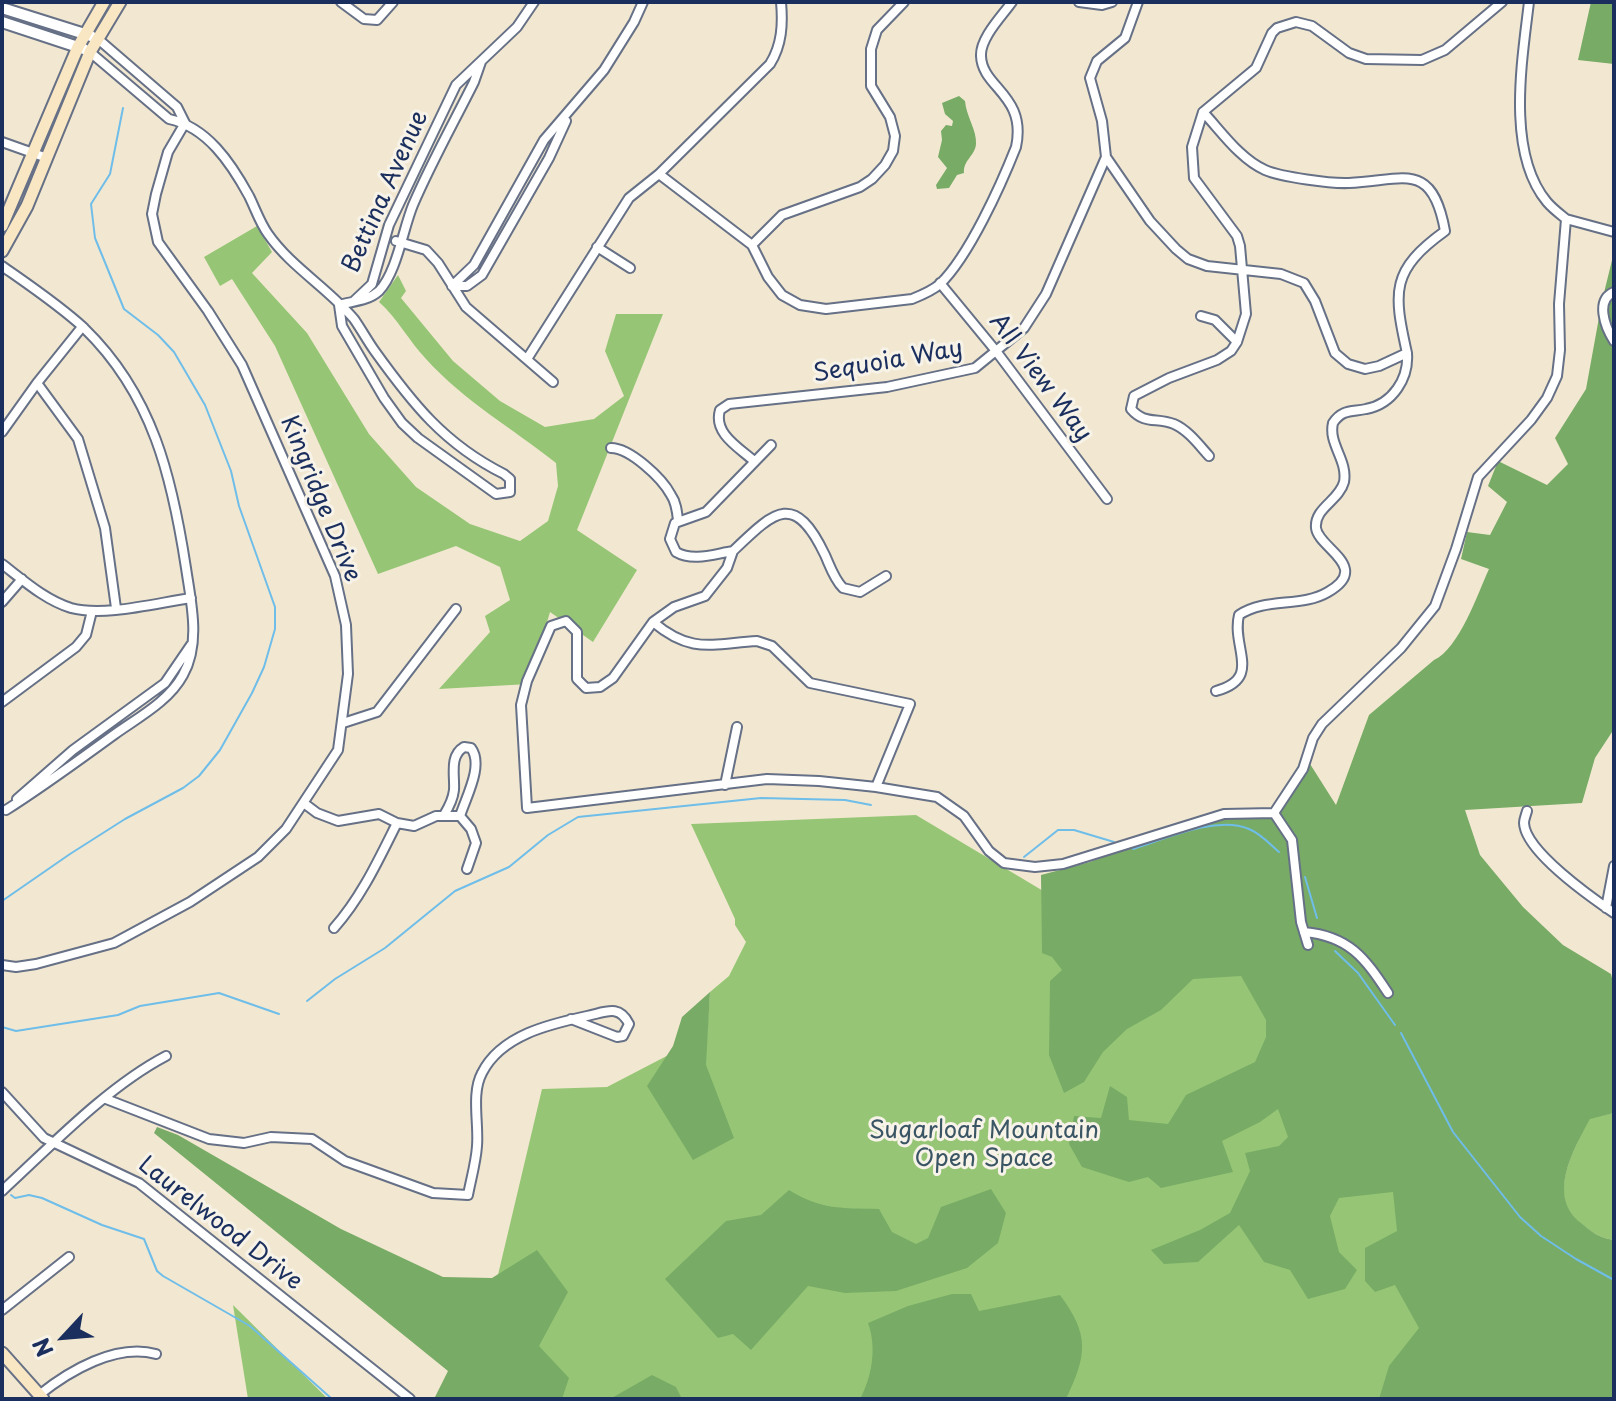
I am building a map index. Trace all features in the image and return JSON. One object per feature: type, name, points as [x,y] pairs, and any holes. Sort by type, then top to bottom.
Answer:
[{"type":"main road","points":[[2,226],[78,47],[104,2]]},
{"type":"main road","points":[[2,251],[27,206],[90,52],[120,2]]},
{"type":"main road","points":[[2,1353],[41,1397]]},
{"type":"street","points":[[341,2],[364,19],[377,20],[393,2]]},
{"type":"street","name":"Bettina Avenue","points":[[354,301],[372,284],[389,225],[456,85],[517,27],[534,2]]},
{"type":"street","points":[[452,286],[474,265],[547,136],[604,70],[643,2]]},
{"type":"street","points":[[527,359],[629,198],[659,174],[770,64],[778,52],[781,37],[781,2]]},
{"type":"street","points":[[752,245],[782,215],[860,187],[885,165],[893,151],[895,136],[890,117],[871,86],[871,49],[877,30],[904,2]]},
{"type":"street","points":[[659,174],[752,245],[768,277],[782,295],[812,309],[912,299],[926,294],[940,283],[974,235],[1016,147],[1019,133],[1015,114],[1008,99],[984,68],[981,55],[984,42],[1012,2]]},
{"type":"street","points":[[1079,2],[1102,5],[1112,2]]},
{"type":"street","points":[[1138,2],[1125,38],[1097,61],[1090,78],[1102,121],[1106,157],[1150,221],[1176,249],[1197,263],[1281,274],[1304,283],[1315,301],[1335,353],[1348,364],[1365,369],[1407,353]]},
{"type":"street","points":[[1209,456],[1191,436],[1174,425],[1139,418],[1131,409],[1134,396],[1231,351],[1246,314],[1237,236],[1194,178],[1192,147],[1203,112],[1256,68],[1272,33],[1286,24],[1296,22],[1312,26],[1349,53],[1366,59],[1422,60],[1445,50],[1502,2]]},
{"type":"street","points":[[1529,2],[1520,73],[1524,151],[1530,172],[1548,203],[1566,219],[1614,232]]},
{"type":"street","points":[[2,8],[98,39],[177,107],[185,123]]},
{"type":"street","points":[[2,22],[90,52],[169,119],[185,123],[213,143],[231,167],[278,246],[353,318],[421,413],[453,442],[510,479],[510,492],[496,494],[402,423],[342,326],[339,305]]},
{"type":"street","name":"Bettina Avenue","points":[[339,305],[366,300],[381,289],[395,262],[415,200],[474,82],[481,60]]},
{"type":"street","points":[[1203,112],[1247,160],[1264,170],[1347,184],[1404,177],[1415,179],[1430,190],[1443,217],[1445,231],[1406,268],[1398,285],[1398,315],[1407,353],[1406,376],[1393,392],[1373,407],[1344,412],[1333,423],[1332,439],[1345,470],[1343,485],[1337,497],[1318,516],[1316,528],[1319,537],[1342,561],[1345,570],[1341,582],[1330,592],[1319,596],[1252,606],[1239,615],[1236,629],[1244,660],[1242,671],[1230,687],[1216,691]]},
{"type":"street","points":[[452,286],[467,286],[482,275],[549,158],[570,113]]},
{"type":"street","name":"Kingridge Drive","points":[[2,965],[16,967],[36,964],[114,943],[178,909],[258,857],[305,804],[338,750],[348,674],[346,625],[335,576],[242,365],[158,242],[152,214],[156,194],[168,152],[185,123]]},
{"type":"street","points":[[2,142],[47,158]]},
{"type":"street","name":"Sequoia Way","points":[[754,461],[724,435],[719,426],[720,410],[729,404],[887,387],[975,368],[1024,328],[1046,294],[1106,157]]},
{"type":"street","points":[[1274,813],[1303,769],[1313,738],[1322,724],[1401,648],[1435,606],[1478,477],[1531,420],[1547,398],[1557,376],[1560,350],[1559,304],[1566,219]]},
{"type":"street","points":[[387,240],[426,250],[466,307],[553,382]]},
{"type":"street","points":[[597,247],[630,268]]},
{"type":"street","points":[[2,266],[82,327],[117,367],[156,435],[175,501],[193,622],[192,644],[179,666],[158,690],[73,750],[4,812]]},
{"type":"street","name":"All View Way","points":[[940,283],[996,351],[1107,499]]},
{"type":"street","points":[[1614,292],[1603,301],[1605,325],[1614,341]]},
{"type":"street","points":[[1201,316],[1215,320],[1237,342]]},
{"type":"street","points":[[2,432],[82,327]]},
{"type":"street","points":[[37,383],[78,439],[105,528],[116,608]]},
{"type":"street","points":[[733,551],[695,557],[680,555],[670,539],[671,530],[678,520],[706,512],[771,445]]},
{"type":"street","points":[[611,448],[627,451],[666,487],[675,504],[678,520]]},
{"type":"street","points":[[886,576],[860,592],[843,588],[812,530],[802,520],[781,513],[769,518],[733,551],[727,568],[705,596],[674,607],[653,622],[613,678],[600,687],[586,688],[577,679],[577,632],[566,621],[551,626],[527,681],[521,705],[527,808],[767,779],[876,787],[937,797],[964,816],[997,858],[1013,865],[1063,864],[1224,814],[1274,813]]},
{"type":"street","points":[[2,564],[55,602],[92,611],[191,598]]},
{"type":"street","points":[[2,602],[22,579]]},
{"type":"street","points":[[343,723],[377,712],[456,609]]},
{"type":"street","points":[[2,702],[76,647],[86,635],[92,611]]},
{"type":"street","points":[[653,622],[670,636],[692,645],[767,643],[777,649],[810,683],[910,704],[876,787]]},
{"type":"street","points":[[725,785],[737,727]]},
{"type":"street","points":[[444,815],[454,793],[454,760],[457,751],[464,747],[471,748],[476,755],[476,764],[460,816]]},
{"type":"street","points":[[305,804],[317,813],[338,821],[379,814],[397,823],[414,826],[436,816],[460,816],[471,829],[476,843],[467,869]]},
{"type":"street","points":[[1527,811],[1524,824],[1530,839],[1556,870],[1610,910]]},
{"type":"street","points":[[1274,813],[1292,840],[1308,945]]},
{"type":"street","points":[[334,928],[346,915],[397,823]]},
{"type":"street","points":[[1610,910],[1614,866]]},
{"type":"street","points":[[1304,932],[1342,942],[1359,953],[1388,993]]},
{"type":"street","points":[[106,1099],[209,1139],[244,1143],[271,1137],[312,1139],[345,1161],[433,1193],[468,1195],[477,1148],[478,1087],[482,1072],[510,1042],[535,1030],[571,1019],[616,1010],[624,1014],[629,1024],[623,1036],[617,1037],[571,1019]]},
{"type":"street","points":[[2,1191],[141,1069],[166,1056]]},
{"type":"street","name":"Laurelwood Drive","points":[[2,1092],[44,1138],[139,1183],[410,1399]]},
{"type":"street","points":[[2,1310],[69,1257]]},
{"type":"street","points":[[41,1397],[96,1361],[135,1351],[156,1354]]},
{"type":"green space","points":[[1591,2],[1614,2],[1614,64],[1578,60]]},
{"type":"green space","points":[[959,96],[965,101],[976,144],[964,173],[957,175],[949,188],[937,189],[936,185],[947,168],[938,157],[941,131],[946,125],[952,126],[953,121],[945,114],[942,103]]},
{"type":"green space","points":[[257,226],[272,252],[252,273],[307,333],[369,434],[416,487],[470,524],[520,541],[548,521],[558,486],[556,463],[441,374],[379,302],[398,275],[406,291],[401,298],[453,361],[500,401],[545,427],[594,419],[624,396],[605,351],[616,314],[663,314],[577,530],[637,570],[593,642],[550,612],[529,684],[439,689],[490,632],[485,616],[510,600],[500,567],[456,546],[378,574],[275,346],[232,279],[220,286],[204,257]]},
{"type":"green space","points":[[1614,252],[1614,729],[1595,758],[1582,803],[1465,810],[1480,855],[1523,907],[1563,945],[1611,974],[1614,987],[1614,1113],[1590,1119],[1571,1158],[1564,1186],[1565,1200],[1581,1223],[1592,1232],[1614,1240],[1614,1399],[1379,1399],[1389,1366],[1419,1328],[1395,1285],[1375,1292],[1365,1281],[1365,1248],[1397,1231],[1393,1192],[1339,1198],[1330,1216],[1339,1252],[1357,1270],[1345,1289],[1308,1299],[1290,1270],[1264,1262],[1239,1225],[1198,1262],[1164,1264],[1151,1250],[1200,1230],[1230,1213],[1250,1171],[1245,1153],[1279,1146],[1288,1137],[1278,1109],[1222,1141],[1233,1172],[1161,1188],[1148,1177],[1129,1182],[1082,1167],[1069,1144],[1074,1116],[1101,1118],[1110,1086],[1127,1097],[1129,1120],[1168,1124],[1186,1095],[1255,1062],[1266,1037],[1266,1020],[1241,976],[1193,979],[1161,1010],[1127,1029],[1103,1052],[1084,1082],[1064,1093],[1049,1055],[1050,981],[1062,970],[1052,957],[1042,953],[1041,875],[1090,862],[1224,811],[1272,810],[1293,782],[1305,756],[1336,805],[1369,715],[1452,645],[1473,605],[1489,569],[1461,559],[1467,532],[1490,535],[1507,502],[1488,486],[1498,461],[1547,485],[1568,464],[1555,438],[1586,389]]},
{"type":"green space","name":"Sugarloaf Mountain Open Space","points":[[916,815],[1065,904],[1273,873],[1439,1195],[1458,1399],[508,1399],[484,1334],[542,1089],[607,1087],[707,1035],[710,992],[729,976],[746,942],[735,925],[691,824]]},
{"type":"green space","points":[[710,992],[706,1065],[734,1138],[693,1160],[647,1086],[673,1046],[682,1017]]},
{"type":"green space","points":[[1614,1113],[1614,1240],[1592,1232],[1580,1223],[1570,1212],[1564,1186],[1571,1158],[1590,1118]]},
{"type":"green space","points":[[157,1127],[178,1135],[341,1229],[443,1277],[492,1278],[537,1250],[568,1292],[539,1346],[569,1378],[562,1399],[434,1399],[448,1371],[154,1133]]},
{"type":"green space","points":[[991,1189],[1006,1213],[998,1243],[967,1268],[896,1291],[845,1293],[808,1286],[751,1350],[733,1334],[718,1338],[665,1279],[726,1221],[761,1215],[789,1190],[822,1205],[879,1209],[892,1232],[916,1244],[928,1238],[941,1207]]},
{"type":"green space","points":[[952,1294],[971,1294],[979,1311],[1060,1295],[1077,1322],[1082,1346],[1078,1370],[1066,1399],[860,1399],[872,1362],[868,1323],[908,1306]]},
{"type":"green space","points":[[233,1305],[328,1399],[248,1399]]},
{"type":"green space","points":[[652,1375],[676,1387],[682,1399],[610,1399]]},
{"type":"waterway","points":[[2,901],[125,819],[199,776],[220,750],[252,693],[264,667],[275,629],[275,607],[239,506],[231,471],[205,405],[174,352],[158,335],[124,309],[95,238],[91,204],[110,174],[123,108]]},
{"type":"waterway","points":[[307,1001],[335,979],[385,948],[455,891],[509,867],[548,835],[578,817],[761,798],[845,800],[871,805]]},
{"type":"waterway","points":[[1133,849],[1191,830],[1236,825],[1261,836],[1279,852]]},
{"type":"waterway","points":[[1024,857],[1058,830],[1074,830],[1114,842]]},
{"type":"waterway","points":[[1305,877],[1317,918]]},
{"type":"waterway","points":[[1335,951],[1358,973],[1395,1025]]},
{"type":"waterway","points":[[2,1027],[16,1031],[118,1015],[140,1006],[219,993],[279,1014]]},
{"type":"waterway","points":[[1401,1033],[1453,1132],[1520,1217],[1541,1236],[1614,1280]]},
{"type":"waterway","points":[[11,1195],[15,1198],[29,1195],[42,1198],[102,1225],[144,1239],[157,1271],[250,1326],[332,1399]]}]
